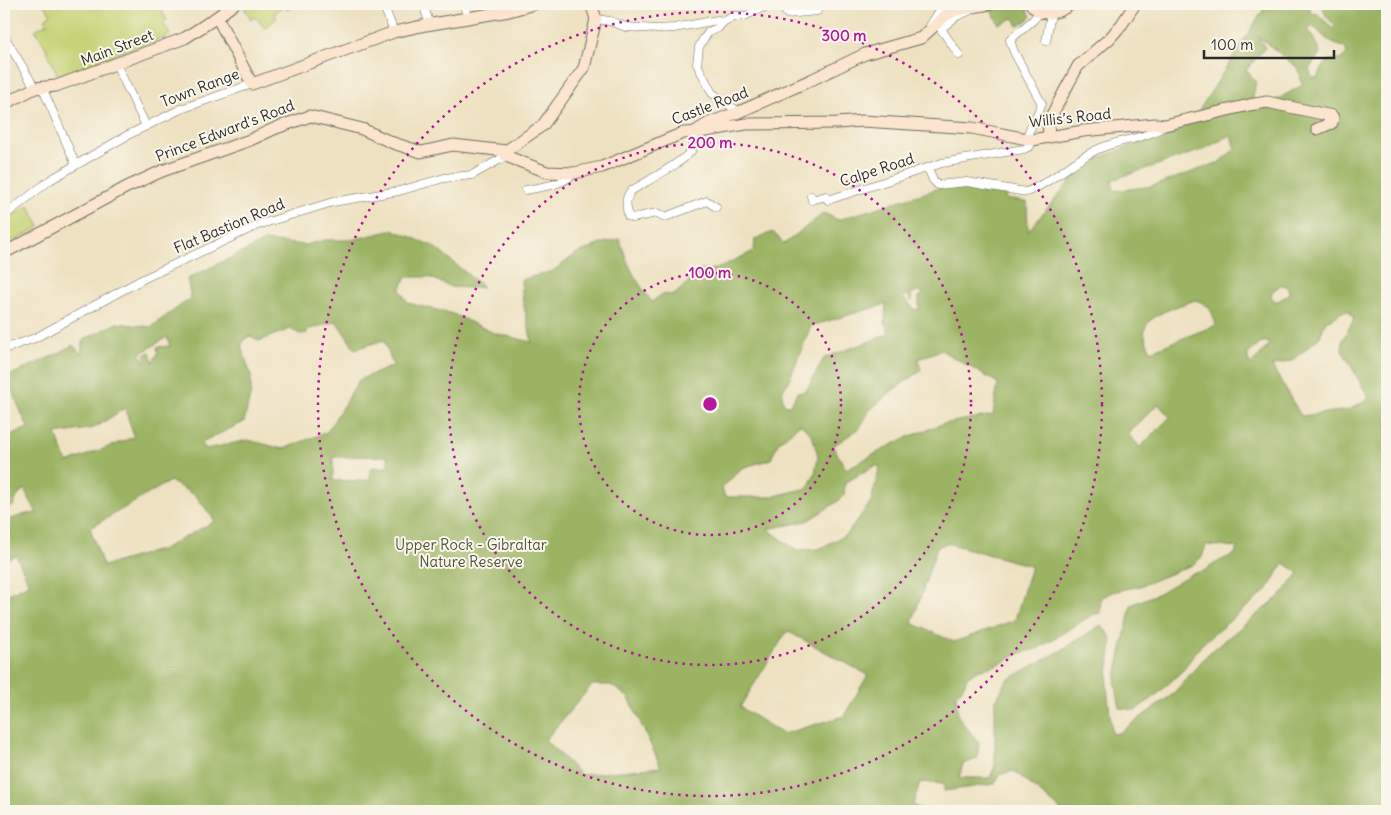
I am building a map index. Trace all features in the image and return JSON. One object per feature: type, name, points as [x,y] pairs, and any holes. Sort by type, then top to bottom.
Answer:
[{"type":"street","name":"Main Street","points":[[4,104],[39,88],[56,86],[185,38],[217,18],[234,4]]},
{"type":"street","points":[[383,4],[394,32]]},
{"type":"street","points":[[423,4],[428,25]]},
{"type":"street","points":[[464,4],[467,18]]},
{"type":"street","name":"Town Range","points":[[4,216],[50,180],[180,109],[394,32],[509,11],[534,4]]},
{"type":"street","points":[[506,151],[543,125],[584,68],[596,19],[590,4]]},
{"type":"street","points":[[739,112],[712,93],[697,64],[699,47],[709,32],[718,28],[723,22],[734,16],[744,16],[770,4]]},
{"type":"street","points":[[780,4],[787,14],[817,11]]},
{"type":"street","points":[[923,36],[944,4]]},
{"type":"street","points":[[1031,4],[1033,7],[1046,12]]},
{"type":"street","points":[[1029,140],[1028,131],[1042,104],[1014,52],[1010,40],[1033,20],[1046,12],[1062,10],[1071,4]]},
{"type":"street","points":[[1050,136],[1048,122],[1078,66],[1110,38],[1136,4]]},
{"type":"street","points":[[923,36],[945,16],[956,10],[984,5]]},
{"type":"street","points":[[959,55],[941,29],[957,16],[984,5]]},
{"type":"street","points":[[1046,12],[1046,41]]},
{"type":"street","points":[[217,18],[252,84]]},
{"type":"street","points":[[596,19],[610,21],[626,27],[657,29],[718,20],[723,22]]},
{"type":"street","points":[[4,36],[39,88],[76,165]]},
{"type":"street","name":"Castle Road","points":[[506,151],[547,172],[574,173],[602,167],[683,133],[694,132],[709,123],[739,112],[872,51],[923,36]]},
{"type":"street","points":[[116,64],[146,126]]},
{"type":"street","name":"Willis’s Road","points":[[694,132],[707,132],[746,124],[863,121],[972,128],[1029,140],[1083,131],[1155,124],[1165,125],[1267,102],[1332,116],[1332,123],[1317,129]]},
{"type":"street","name":"Prince Edward's Road","points":[[4,253],[127,187],[162,171],[250,140],[310,116],[362,129],[393,143],[421,152],[453,145],[506,151]]},
{"type":"street","name":"Calpe Road","points":[[928,168],[933,180],[938,185],[967,182],[1026,192],[1070,166],[1076,160],[1098,149],[1152,133],[1165,125]]},
{"type":"street","points":[[694,132],[694,147],[685,157],[631,191],[626,202],[628,216],[633,218],[657,212],[665,217],[707,201],[716,207]]},
{"type":"street","name":"Calpe Road","points":[[811,196],[812,200],[826,196],[828,200],[942,163],[1024,149],[1030,146],[1029,140]]},
{"type":"street","name":"Flat Bastion Road","points":[[4,349],[35,338],[143,279],[258,225],[333,202],[399,191],[444,178],[472,175],[506,151]]},
{"type":"street","points":[[526,190],[550,185],[569,178],[574,173]]},
{"type":"green space","points":[[43,4],[158,4],[167,20],[163,23],[170,35],[58,76],[45,46],[35,30],[48,23],[45,19],[51,14]]},
{"type":"green space","points":[[242,4],[296,4],[287,10],[283,6],[274,14],[277,18],[265,28],[255,17],[251,19]]},
{"type":"green space","name":"Upper Rock - Gibraltar Nature Reserve","points":[[1267,4],[1310,4],[1310,13],[1318,14],[1333,29],[1335,26],[1326,16],[1323,9],[1328,4],[1387,4],[1387,811],[1060,811],[1060,809],[1014,771],[999,775],[995,784],[944,791],[944,784],[920,782],[913,805],[925,811],[4,811],[4,596],[29,584],[16,555],[4,561],[4,521],[26,514],[37,513],[24,489],[17,497],[13,506],[4,510],[4,437],[28,428],[6,377],[73,345],[81,354],[83,340],[117,323],[151,327],[191,298],[187,279],[265,241],[305,245],[325,240],[351,240],[394,230],[433,246],[483,287],[451,287],[429,277],[406,277],[400,290],[408,303],[453,314],[494,333],[532,342],[523,302],[521,280],[553,271],[576,254],[603,243],[620,239],[633,272],[652,302],[662,294],[674,295],[690,281],[698,270],[716,269],[754,251],[755,239],[773,232],[784,244],[824,213],[838,220],[937,189],[967,185],[1005,191],[1005,199],[1027,202],[1028,231],[1078,172],[1091,161],[1191,123]],"holes":[[[1310,27],[1315,28],[1332,43],[1345,47],[1347,54],[1340,60],[1329,60],[1318,77],[1312,78],[1309,69],[1320,54],[1318,45],[1309,32]],[[1258,36],[1299,69],[1302,85],[1273,102],[1252,103],[1256,81],[1246,70],[1265,48]],[[1231,135],[1235,149],[1220,162],[1153,186],[1114,191],[1112,180],[1202,150]],[[1280,285],[1285,285],[1289,290],[1288,295],[1275,301],[1271,296],[1272,292]],[[919,291],[924,293],[919,297],[919,309],[915,310],[902,296],[907,295],[912,302],[911,293]],[[1195,300],[1210,309],[1216,325],[1151,351],[1145,337],[1145,329],[1152,319],[1166,311]],[[886,304],[885,322],[889,334],[824,358],[806,391],[798,392],[790,405],[785,405],[783,391],[811,326]],[[1349,311],[1354,319],[1343,339],[1342,350],[1369,398],[1349,410],[1301,416],[1272,366],[1291,361],[1320,337],[1326,320],[1332,319],[1342,312]],[[336,321],[355,349],[384,340],[393,366],[359,380],[327,432],[283,449],[248,440],[207,449],[200,443],[244,422],[251,392],[251,375],[241,346],[246,338],[251,336],[259,341],[290,329],[300,334],[307,333],[307,330]],[[167,337],[170,346],[157,347],[158,353],[153,362],[150,352],[146,354],[144,362],[140,354]],[[1266,341],[1269,345],[1251,364],[1248,361],[1248,354]],[[941,350],[998,383],[993,415],[942,424],[903,439],[846,469],[833,446],[860,428],[869,411],[893,390],[921,371],[918,359]],[[1158,404],[1170,417],[1140,447],[1128,434]],[[125,408],[134,437],[67,463],[56,434],[94,428]],[[800,424],[812,435],[818,456],[815,473],[808,488],[770,497],[725,497],[722,488],[742,468],[771,459],[778,443]],[[388,456],[388,467],[370,468],[370,480],[333,481],[333,457]],[[874,466],[880,466],[871,502],[847,534],[819,549],[796,550],[768,529],[807,521],[837,502],[844,495],[845,483]],[[170,481],[196,496],[215,521],[163,549],[103,566],[90,528]],[[947,543],[1031,566],[1015,620],[954,642],[912,623],[937,547]],[[1206,545],[1237,547],[1235,554],[1217,562],[1204,571],[1191,574],[1159,593],[1131,605],[1115,681],[1120,708],[1135,710],[1153,698],[1181,672],[1202,644],[1267,590],[1284,563],[1299,573],[1281,595],[1208,654],[1172,695],[1119,733],[1112,734],[1107,686],[1112,638],[1101,625],[1060,651],[1007,680],[995,702],[995,765],[990,778],[959,778],[963,764],[977,759],[979,744],[958,716],[956,694],[963,688],[967,677],[977,670],[997,665],[1018,654],[1039,648],[1092,615],[1100,613],[1101,598],[1112,592],[1140,586],[1192,565],[1202,557]],[[787,631],[868,675],[844,716],[783,734],[740,707]],[[592,685],[611,685],[629,698],[661,767],[581,775],[545,740]]]},
{"type":"green space","points":[[1027,7],[1031,17],[1018,26],[1014,18],[999,24],[990,9]]},
{"type":"green space","points":[[29,206],[40,227],[4,246],[4,220]]}]
